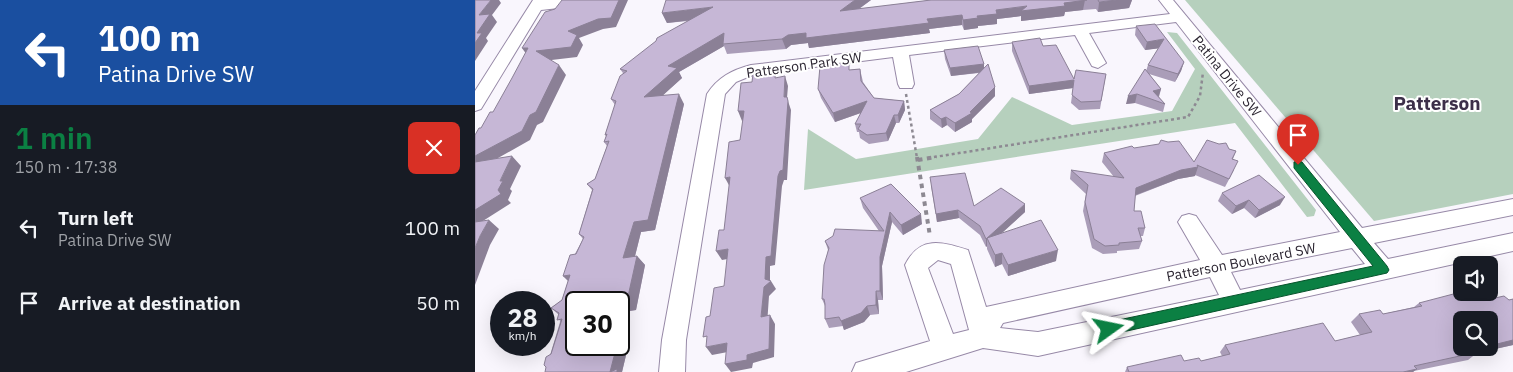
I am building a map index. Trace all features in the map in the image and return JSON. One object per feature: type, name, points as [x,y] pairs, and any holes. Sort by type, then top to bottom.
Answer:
[{"type":"street","points":[[475,105],[538,3],[594,0]]},
{"type":"street","name":"Patina Drive SW","points":[[1166,0],[1383,270]]},
{"type":"street","name":"Patterson Park SW","points":[[671,372],[674,340],[716,94],[720,86],[733,76],[751,70],[1180,17]]},
{"type":"street","points":[[1080,30],[1098,63]]},
{"type":"street","points":[[900,52],[906,84]]},
{"type":"street","name":"Patterson Boulevard SW","points":[[983,337],[995,314],[1216,266],[1513,207]]},
{"type":"street","points":[[1189,222],[1216,266],[1233,302]]},
{"type":"street","points":[[865,372],[983,337],[1038,344],[1513,242]]},
{"type":"street","points":[[945,347],[916,265],[934,250],[959,257],[983,337]]},
{"type":"path","points":[[919,160],[1188,117],[1195,109],[1203,80],[1204,74],[1199,66]]},
{"type":"path","points":[[906,84],[930,240],[934,250]]},
{"type":"green space","points":[[1185,0],[1513,0],[1513,194],[1374,221]]},
{"type":"green space","points":[[1167,32],[1177,33],[1316,210],[1314,216],[1307,217],[1235,123],[804,190],[808,129],[856,159],[978,139],[1012,97],[1072,125],[1172,111],[1195,69]]},
{"type":"building","points":[[475,0],[491,0],[479,15],[490,14],[477,33],[482,33],[475,43]]},
{"type":"building","points":[[562,0],[619,0],[611,18],[598,19],[568,31],[577,35],[571,47],[536,51],[559,65],[536,112],[530,115],[522,131],[475,156],[475,135],[490,112],[493,112],[528,48],[522,48],[545,12],[555,9]]},
{"type":"building","points":[[666,0],[855,0],[840,11],[931,0],[1087,0],[1064,3],[1065,6],[1021,11],[1027,6],[996,10],[997,14],[977,16],[978,18],[963,20],[962,15],[927,19],[929,23],[806,38],[806,33],[788,35],[782,39],[723,44],[724,33],[668,66],[677,68],[644,97],[679,94],[648,220],[634,222],[623,258],[637,256],[629,291],[565,291],[565,356],[614,356],[610,372],[545,372],[546,357],[555,356],[555,341],[562,319],[557,320],[559,313],[555,310],[555,305],[562,300],[570,275],[563,276],[570,255],[576,254],[584,237],[579,234],[593,189],[587,184],[595,179],[609,141],[604,142],[616,101],[611,99],[620,76],[627,71],[620,69],[656,41],[657,38],[713,7],[662,13]]},
{"type":"building","points":[[1098,0],[1117,0],[1099,2]]},
{"type":"building","points":[[1155,24],[1184,62],[1178,74],[1148,65],[1164,39],[1147,42],[1136,26]]},
{"type":"building","points":[[1040,38],[1043,46],[1056,45],[1074,79],[1076,70],[1106,74],[1101,101],[1081,102],[1072,95],[1074,80],[1029,86],[1012,42]]},
{"type":"building","points":[[978,46],[984,64],[950,68],[944,50]]},
{"type":"building","points":[[849,62],[849,70],[860,69],[861,81],[874,98],[904,101],[898,115],[894,115],[886,133],[867,135],[858,129],[861,124],[855,124],[867,101],[833,113],[818,89],[820,66]]},
{"type":"building","points":[[988,64],[995,87],[970,112],[972,113],[955,123],[946,117],[941,119],[930,110],[959,94]]},
{"type":"building","points":[[1145,69],[1161,89],[1153,91],[1165,104],[1137,94],[1128,96]]},
{"type":"building","points":[[776,71],[775,78],[785,76],[784,97],[787,97],[788,101],[783,170],[780,171],[778,176],[771,256],[766,257],[765,279],[771,281],[764,287],[761,317],[770,315],[769,349],[747,355],[747,360],[725,364],[727,343],[706,347],[707,336],[703,337],[706,317],[710,316],[714,288],[724,286],[728,249],[716,251],[719,230],[724,230],[730,177],[725,178],[729,142],[740,140],[744,111],[738,111],[741,83],[752,82],[753,74]]},
{"type":"building","points":[[1161,140],[1168,142],[1179,141],[1194,162],[1207,140],[1219,144],[1226,143],[1229,149],[1236,151],[1232,159],[1238,161],[1229,179],[1197,165],[1198,167],[1181,170],[1136,188],[1134,211],[1141,211],[1145,228],[1138,228],[1142,241],[1105,246],[1094,239],[1085,202],[1088,185],[1071,170],[1124,178],[1104,153],[1132,146],[1134,148],[1159,144]]},
{"type":"building","points":[[512,156],[500,181],[503,181],[498,190],[501,194],[475,210],[475,162]]},
{"type":"building","points":[[965,173],[974,206],[1001,188],[1025,204],[986,239],[980,226],[958,210],[936,214],[930,177]]},
{"type":"building","points":[[1259,175],[1285,197],[1259,210],[1249,200],[1236,206],[1222,193]]},
{"type":"building","points":[[891,184],[921,214],[901,225],[890,212],[880,257],[880,291],[876,291],[876,305],[867,306],[861,313],[841,321],[839,317],[825,319],[825,304],[824,299],[822,299],[824,265],[829,248],[825,241],[833,236],[835,229],[884,231],[860,198]]},
{"type":"building","points":[[489,220],[480,236],[475,248],[475,222]]},
{"type":"building","points":[[1041,220],[1058,250],[1008,265],[1002,253],[995,255],[987,238]]},
{"type":"building","points":[[1453,294],[1453,301],[1498,301],[1498,297],[1504,296],[1509,300],[1513,299],[1513,340],[1498,344],[1498,311],[1453,311],[1453,356],[1460,356],[1414,366],[1417,369],[1403,372],[1129,372],[1127,367],[1181,355],[1184,361],[1199,358],[1201,361],[1230,354],[1225,345],[1323,323],[1335,341],[1372,332],[1359,314],[1380,310],[1383,314],[1422,306],[1419,303]]},
{"type":"district","name":"Patterson","points":[[1437,103]]},
{"type":"route","points":[[1109,329],[1383,270],[1298,165]]}]
